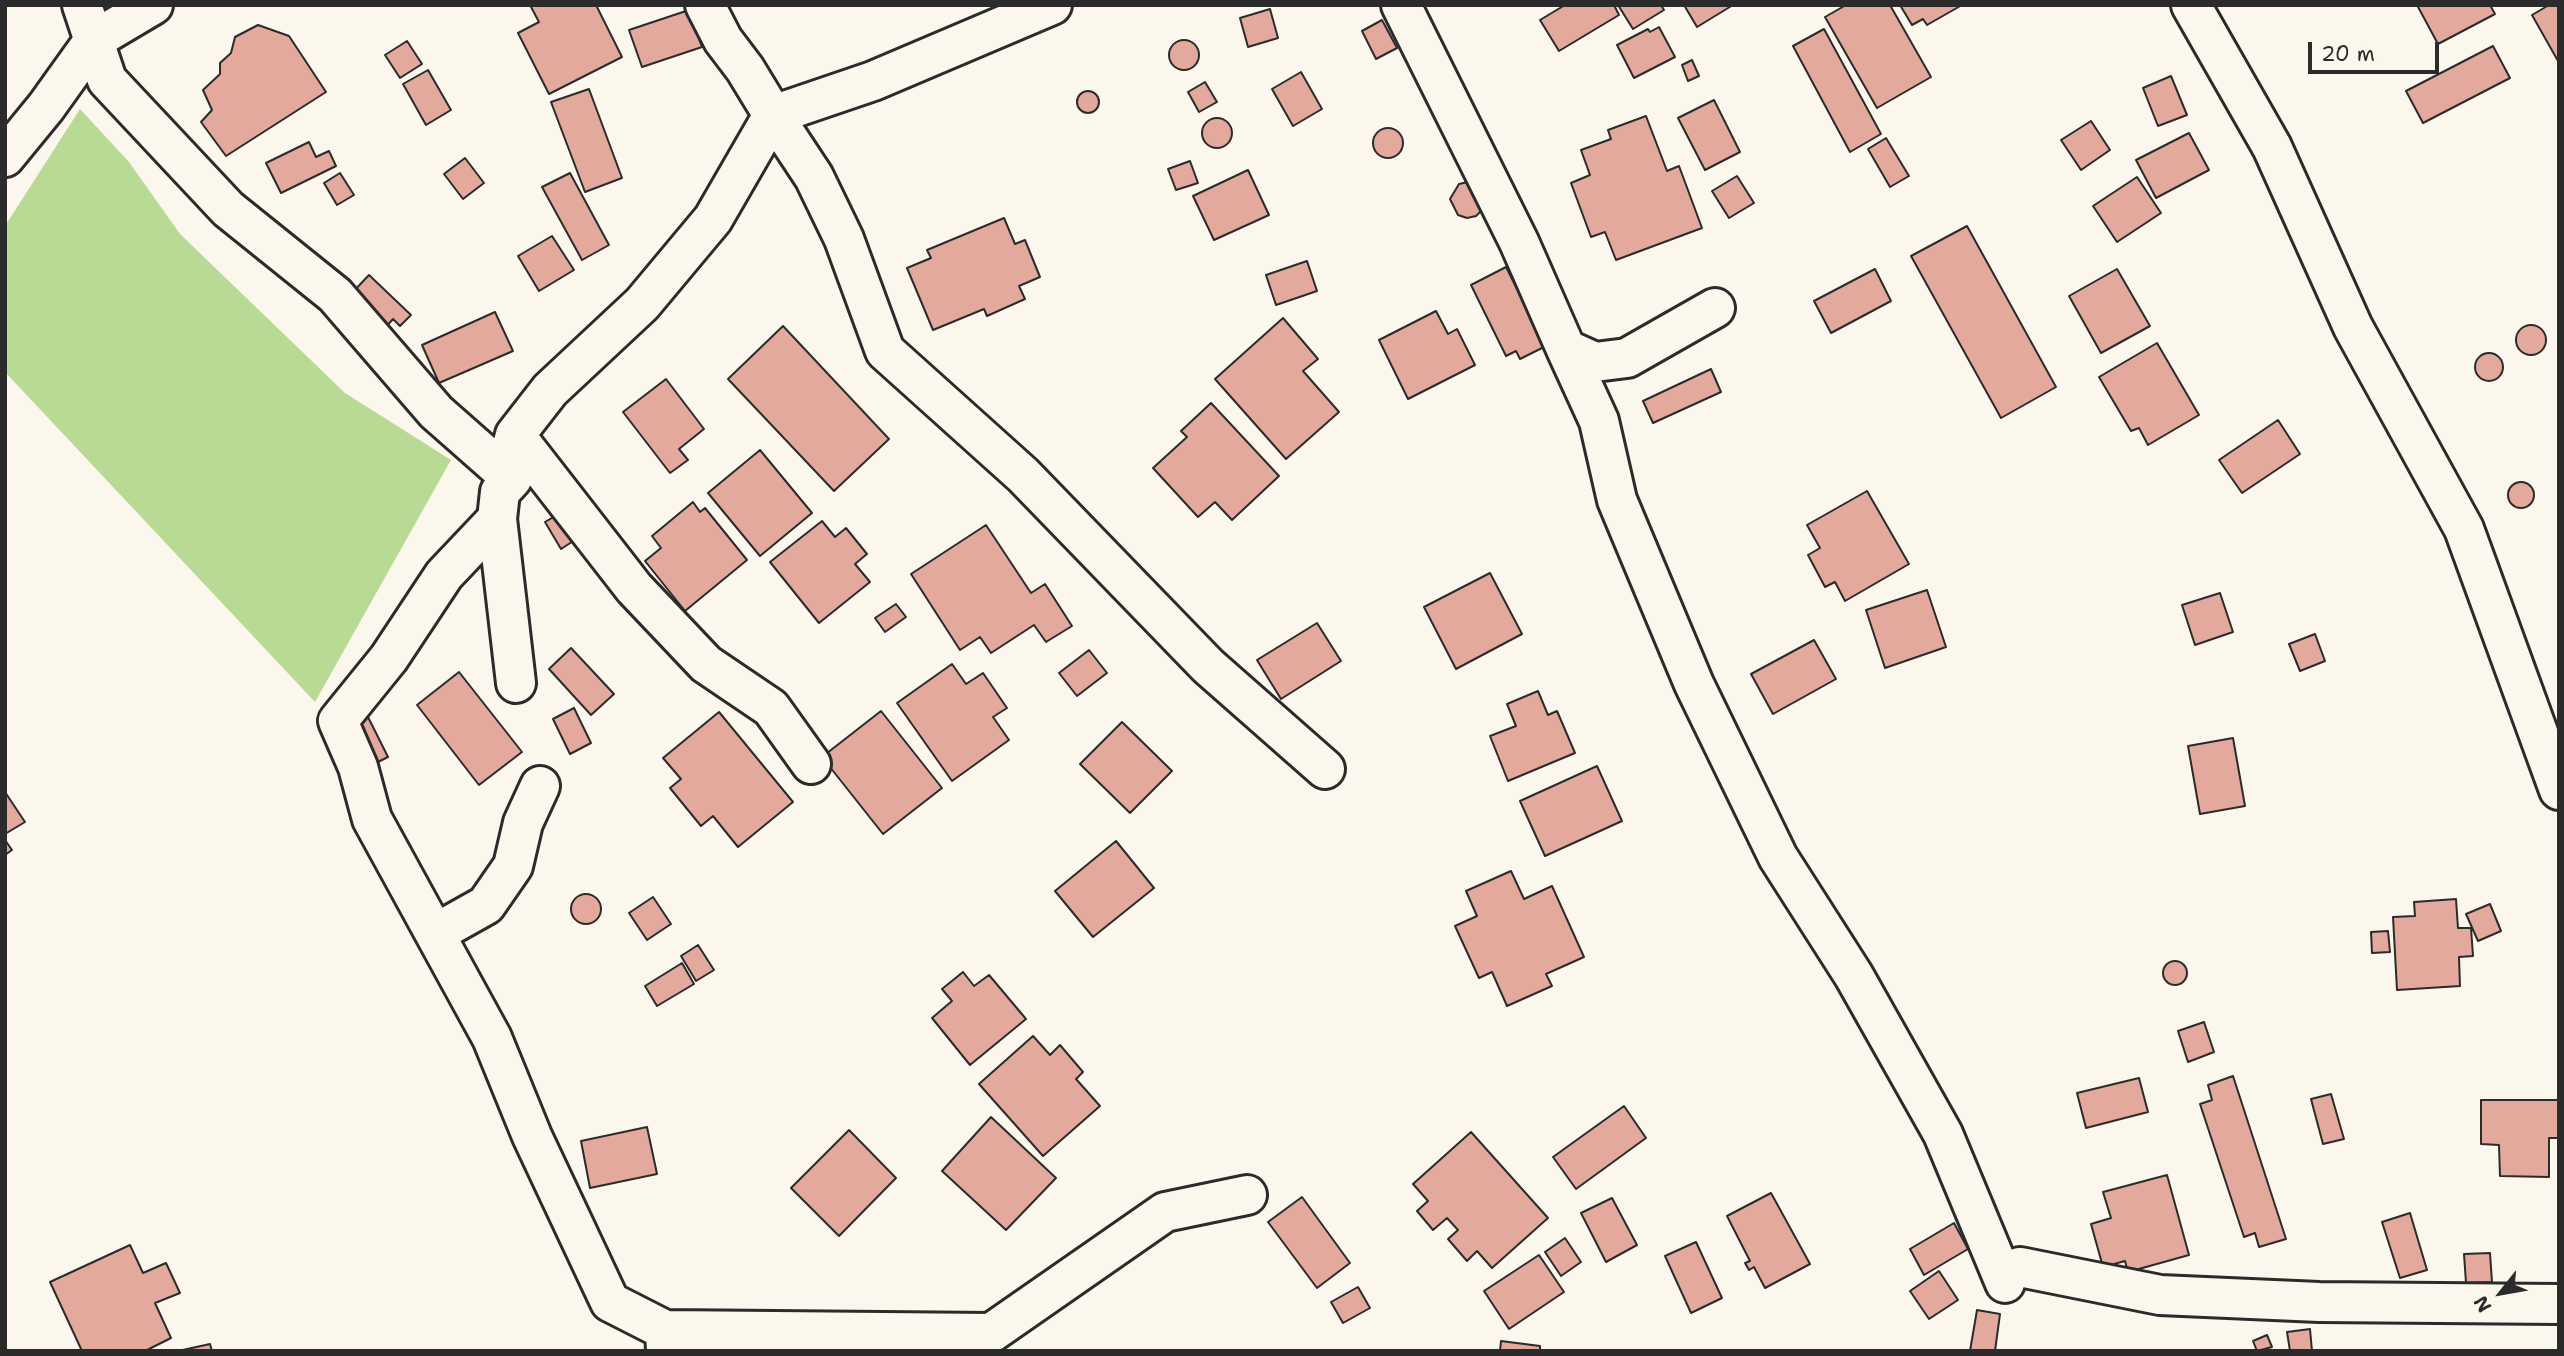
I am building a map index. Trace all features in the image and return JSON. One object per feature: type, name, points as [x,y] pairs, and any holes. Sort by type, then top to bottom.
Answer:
[{"type":"street","points":[[5,157],[46,107],[88,23],[153,5]]},
{"type":"street","points":[[705,5],[723,40],[745,69],[814,177],[844,239],[885,351],[1023,475],[1208,666],[1325,769]]},
{"type":"street","points":[[512,479],[508,461],[515,435],[550,390],[642,304],[713,219],[774,115],[873,81],[1052,5]]},
{"type":"street","points":[[1401,5],[1519,242],[1599,421],[1617,500],[1694,684],[1778,858],[1854,976],[1942,1134],[2013,1275],[2160,1295],[2319,1302],[2559,1304]]},
{"type":"street","points":[[2192,5],[2272,147],[2353,327],[2464,529],[2559,790]]},
{"type":"street","points":[[88,23],[107,80],[228,209],[335,295],[436,412],[512,479]]},
{"type":"street","points":[[1566,349],[1595,362],[1627,358],[1715,309]]},
{"type":"street","points":[[515,435],[634,588],[706,664],[771,708],[811,764]]},
{"type":"street","points":[[512,479],[500,492],[497,519],[516,683]]},
{"type":"street","points":[[497,519],[444,575],[390,658],[338,722],[358,767],[372,819],[492,1038],[532,1136],[610,1302],[666,1340],[991,1333],[1165,1212],[1247,1195]]},
{"type":"street","points":[[436,933],[486,905],[513,866],[523,822],[540,786]]},
{"type":"green space","points":[[80,109],[129,162],[180,234],[345,393],[451,460],[315,702],[5,372],[5,226]]},
{"type":"building","points":[[530,5],[596,5],[622,57],[549,94],[518,33],[539,22]]},
{"type":"building","points":[[1565,5],[1614,5],[1619,15],[1559,51],[1540,20]]},
{"type":"building","points":[[1618,5],[1661,5],[1664,10],[1633,29]]},
{"type":"building","points":[[1684,5],[1733,5],[1697,27]]},
{"type":"building","points":[[1846,5],[1890,5],[1931,77],[1877,108],[1825,17]]},
{"type":"building","points":[[1900,5],[1962,5],[1927,25],[1923,19],[1912,25]]},
{"type":"building","points":[[2417,5],[2490,5],[2495,14],[2438,44]]},
{"type":"building","points":[[2549,5],[2559,5],[2558,61],[2532,15]]},
{"type":"building","points":[[1270,9],[1278,38],[1248,47],[1240,18]]},
{"type":"building","points":[[689,10],[702,47],[642,67],[629,30]]},
{"type":"building","points":[[1382,20],[1397,48],[1376,59],[1362,31]]},
{"type":"building","points":[[258,25],[289,36],[326,92],[226,156],[201,122],[212,110],[203,90],[220,74],[220,63],[231,53],[235,37]]},
{"type":"building","points":[[1659,27],[1675,57],[1634,78],[1617,45],[1648,29],[1650,32]]},
{"type":"building","points":[[1824,29],[1881,134],[1850,152],[1793,46]]},
{"type":"building","points":[[1184,40],[1195,44],[1199,55],[1195,66],[1184,70],[1173,66],[1169,55],[1173,44]]},
{"type":"building","points":[[407,41],[422,64],[400,78],[385,55]]},
{"type":"building","points":[[2493,46],[2510,78],[2423,123],[2406,91]]},
{"type":"building","points":[[1692,60],[1699,76],[1688,81],[1682,65]]},
{"type":"building","points":[[428,70],[451,110],[426,125],[403,84]]},
{"type":"building","points":[[1301,72],[1322,109],[1293,126],[1272,89]]},
{"type":"building","points":[[2171,76],[2187,115],[2158,126],[2143,88]]},
{"type":"building","points":[[1205,82],[1217,102],[1199,112],[1188,92]]},
{"type":"building","points":[[589,89],[622,178],[585,192],[551,102]]},
{"type":"building","points":[[1088,91],[1096,94],[1099,102],[1096,110],[1088,113],[1080,110],[1077,102],[1080,94]]},
{"type":"building","points":[[1714,100],[1740,152],[1705,170],[1678,118]]},
{"type":"building","points":[[1646,116],[1667,171],[1679,166],[1702,228],[1616,260],[1605,232],[1591,237],[1571,183],[1590,175],[1581,150],[1611,139],[1608,130]]},
{"type":"building","points":[[1217,118],[1228,122],[1232,133],[1228,144],[1217,148],[1206,144],[1202,133],[1206,122]]},
{"type":"building","points":[[2091,121],[2110,150],[2081,170],[2061,140]]},
{"type":"building","points":[[1388,128],[1399,132],[1403,143],[1399,154],[1388,158],[1377,154],[1373,143],[1377,132]]},
{"type":"building","points":[[2189,133],[2209,170],[2156,198],[2136,160]]},
{"type":"building","points":[[1886,138],[1909,176],[1890,187],[1868,149]]},
{"type":"building","points":[[309,142],[316,157],[329,151],[336,166],[281,193],[266,163]]},
{"type":"building","points":[[465,158],[484,183],[463,199],[444,174]]},
{"type":"building","points":[[1190,161],[1198,183],[1176,190],[1168,169]]},
{"type":"building","points":[[1248,170],[1269,215],[1214,240],[1193,196]]},
{"type":"building","points":[[340,173],[354,195],[337,205],[324,183]]},
{"type":"building","points":[[570,173],[609,245],[582,260],[542,187]]},
{"type":"building","points":[[1737,176],[1754,203],[1729,218],[1712,191]]},
{"type":"building","points":[[2137,177],[2161,213],[2117,242],[2093,206]]},
{"type":"building","points":[[1468,182],[1483,209],[1476,216],[1467,218],[1458,215],[1450,199],[1459,184]]},
{"type":"building","points":[[1004,218],[1015,244],[1025,240],[1040,277],[1019,286],[1025,299],[987,316],[984,309],[933,330],[907,268],[931,258],[927,250]]},
{"type":"building","points":[[1967,226],[2056,387],[2001,418],[1911,256]]},
{"type":"building","points":[[552,236],[574,270],[539,291],[518,256]]},
{"type":"building","points":[[1307,261],[1317,291],[1276,305],[1266,275]]},
{"type":"building","points":[[1506,267],[1546,346],[1520,359],[1516,351],[1506,356],[1471,285]]},
{"type":"building","points":[[1875,269],[1891,301],[1831,333],[1814,301]]},
{"type":"building","points":[[2117,269],[2150,326],[2101,353],[2069,296]]},
{"type":"building","points":[[369,275],[411,315],[400,326],[393,319],[385,328],[350,295]]},
{"type":"building","points":[[1436,311],[1448,334],[1457,329],[1475,365],[1408,399],[1379,340]]},
{"type":"building","points":[[495,312],[513,351],[439,383],[422,345]]},
{"type":"building","points":[[1283,318],[1318,359],[1303,371],[1339,412],[1286,459],[1215,379]]},
{"type":"building","points":[[2531,325],[2537,326],[2545,334],[2545,346],[2537,354],[2531,355],[2525,354],[2517,346],[2516,340],[2517,334],[2525,326]]},
{"type":"building","points":[[783,326],[889,439],[834,491],[728,379]]},
{"type":"building","points":[[2157,343],[2199,415],[2148,445],[2139,428],[2131,431],[2099,377]]},
{"type":"building","points":[[2489,353],[2499,357],[2503,367],[2499,377],[2489,381],[2479,377],[2475,367],[2479,357]]},
{"type":"building","points":[[1711,369],[1721,392],[1653,423],[1643,401]]},
{"type":"building","points":[[666,379],[704,429],[679,449],[688,460],[670,473],[623,412]]},
{"type":"building","points":[[1211,403],[1279,476],[1232,520],[1215,502],[1198,517],[1153,468],[1187,437],[1181,431]]},
{"type":"building","points":[[2278,420],[2300,454],[2242,493],[2219,460]]},
{"type":"building","points":[[760,450],[812,513],[760,556],[708,493]]},
{"type":"building","points":[[2521,482],[2530,486],[2534,495],[2530,504],[2521,508],[2512,504],[2508,495],[2512,486]]},
{"type":"building","points":[[1867,491],[1909,564],[1845,601],[1835,582],[1825,587],[1808,555],[1820,548],[1807,525]]},
{"type":"building","points":[[693,502],[700,512],[705,508],[747,560],[685,611],[645,561],[661,548],[652,536]]},
{"type":"building","points":[[562,512],[578,538],[561,549],[545,522]]},
{"type":"building","points":[[822,521],[835,537],[846,528],[867,554],[855,564],[870,582],[819,623],[770,562]]},
{"type":"building","points":[[986,525],[1031,593],[1045,584],[1072,626],[1046,642],[1034,625],[991,653],[980,637],[960,650],[911,574]]},
{"type":"building","points":[[1490,573],[1522,634],[1456,669],[1424,607]]},
{"type":"building","points":[[1927,590],[1946,647],[1885,668],[1866,610]]},
{"type":"building","points":[[2220,593],[2233,632],[2195,645],[2182,605]]},
{"type":"building","points":[[896,604],[906,617],[885,632],[875,618]]},
{"type":"building","points":[[1317,623],[1341,661],[1281,699],[1257,660]]},
{"type":"building","points":[[2315,634],[2325,661],[2300,671],[2289,644]]},
{"type":"building","points":[[1814,640],[1836,679],[1773,714],[1751,674]]},
{"type":"building","points":[[571,648],[614,694],[591,715],[549,669]]},
{"type":"building","points":[[1089,650],[1107,673],[1077,696],[1059,673]]},
{"type":"building","points":[[952,664],[966,684],[983,673],[1007,708],[993,717],[1009,740],[952,781],[897,703]]},
{"type":"building","points":[[459,672],[522,752],[479,785],[417,705]]},
{"type":"building","points":[[1538,691],[1548,715],[1557,711],[1575,753],[1508,781],[1490,736],[1516,726],[1507,704]]},
{"type":"building","points":[[574,708],[591,743],[570,754],[553,719]]},
{"type":"building","points":[[881,711],[942,788],[883,834],[822,757]]},
{"type":"building","points":[[719,712],[793,802],[738,847],[713,816],[701,826],[670,788],[681,779],[663,758]]},
{"type":"building","points":[[367,715],[388,757],[374,764],[353,723]]},
{"type":"building","points":[[1122,722],[1172,771],[1130,813],[1080,764]]},
{"type":"building","points":[[2233,738],[2245,806],[2200,814],[2188,746]]},
{"type":"building","points":[[1597,766],[1622,821],[1545,856],[1520,801]]},
{"type":"building","points":[[5,792],[25,822],[5,834]]},
{"type":"building","points":[[5,840],[12,850],[5,855]]},
{"type":"building","points":[[1116,841],[1154,888],[1093,937],[1055,891]]},
{"type":"building","points":[[1511,871],[1524,899],[1552,886],[1584,957],[1546,974],[1552,986],[1507,1006],[1492,972],[1479,978],[1455,926],[1477,916],[1466,891]]},
{"type":"building","points":[[586,894],[596,899],[601,909],[596,919],[586,924],[576,919],[571,909],[576,899]]},
{"type":"building","points":[[653,897],[671,924],[647,940],[629,913]]},
{"type":"building","points":[[2456,899],[2458,928],[2471,928],[2473,956],[2459,957],[2460,986],[2397,990],[2393,917],[2415,916],[2414,902]]},
{"type":"building","points":[[2490,904],[2501,931],[2478,941],[2466,914]]},
{"type":"building","points":[[2388,931],[2390,952],[2372,953],[2371,932]]},
{"type":"building","points":[[698,945],[714,970],[696,981],[681,956]]},
{"type":"building","points":[[2175,961],[2186,968],[2187,973],[2180,984],[2175,985],[2164,978],[2163,973],[2170,962]]},
{"type":"building","points":[[682,963],[694,984],[657,1006],[645,986]]},
{"type":"building","points":[[963,972],[974,986],[989,975],[1026,1019],[970,1065],[932,1018],[952,1001],[942,989]]},
{"type":"building","points":[[2204,1022],[2214,1052],[2188,1062],[2178,1031]]},
{"type":"building","points":[[1033,1036],[1050,1055],[1060,1045],[1083,1072],[1076,1079],[1100,1106],[1043,1156],[979,1084]]},
{"type":"building","points":[[2233,1076],[2286,1239],[2259,1247],[2255,1233],[2244,1237],[2200,1104],[2212,1100],[2208,1085]]},
{"type":"building","points":[[2139,1078],[2148,1112],[2086,1128],[2077,1093]]},
{"type":"building","points":[[2331,1094],[2344,1139],[2323,1144],[2311,1099]]},
{"type":"building","points":[[2481,1100],[2559,1100],[2559,1138],[2549,1138],[2549,1177],[2500,1176],[2499,1145],[2481,1144]]},
{"type":"building","points":[[1624,1106],[1646,1138],[1576,1189],[1553,1157]]},
{"type":"building","points":[[991,1117],[1056,1178],[1006,1230],[942,1171]]},
{"type":"building","points":[[647,1127],[657,1174],[590,1188],[581,1141]]},
{"type":"building","points":[[849,1130],[896,1178],[839,1236],[791,1188]]},
{"type":"building","points":[[1471,1132],[1548,1218],[1492,1268],[1477,1251],[1467,1261],[1448,1239],[1458,1230],[1447,1218],[1433,1230],[1417,1211],[1428,1201],[1413,1184]]},
{"type":"building","points":[[2167,1175],[2189,1255],[2128,1272],[2125,1261],[2103,1267],[2091,1224],[2111,1218],[2103,1192]]},
{"type":"building","points":[[1771,1193],[1810,1264],[1765,1288],[1754,1267],[1749,1270],[1745,1263],[1750,1261],[1727,1216]]},
{"type":"building","points":[[1302,1197],[1350,1263],[1317,1288],[1268,1222]]},
{"type":"building","points":[[1612,1198],[1637,1245],[1606,1262],[1581,1213]]},
{"type":"building","points":[[2410,1213],[2427,1270],[2400,1278],[2382,1222]]},
{"type":"building","points":[[1954,1223],[1968,1249],[1924,1275],[1910,1249]]},
{"type":"building","points":[[1565,1238],[1581,1262],[1561,1276],[1545,1252]]},
{"type":"building","points":[[1696,1242],[1722,1298],[1691,1313],[1665,1256]]},
{"type":"building","points":[[130,1245],[143,1273],[166,1263],[180,1293],[155,1303],[171,1338],[145,1351],[82,1351],[50,1282]]},
{"type":"building","points":[[2490,1253],[2492,1282],[2466,1283],[2464,1254]]},
{"type":"building","points":[[1539,1255],[1564,1292],[1509,1329],[1484,1291]]},
{"type":"building","points":[[1939,1271],[1958,1300],[1929,1319],[1910,1291]]},
{"type":"building","points":[[1358,1287],[1370,1308],[1343,1323],[1331,1302]]},
{"type":"building","points":[[1977,1310],[2000,1314],[1995,1351],[1970,1351]]},
{"type":"building","points":[[2310,1329],[2312,1351],[2290,1351],[2287,1332]]},
{"type":"building","points":[[2267,1335],[2272,1347],[2257,1351],[2253,1341]]},
{"type":"building","points":[[1501,1341],[1540,1346],[1540,1351],[1500,1351]]},
{"type":"building","points":[[210,1344],[212,1351],[178,1351]]}]
